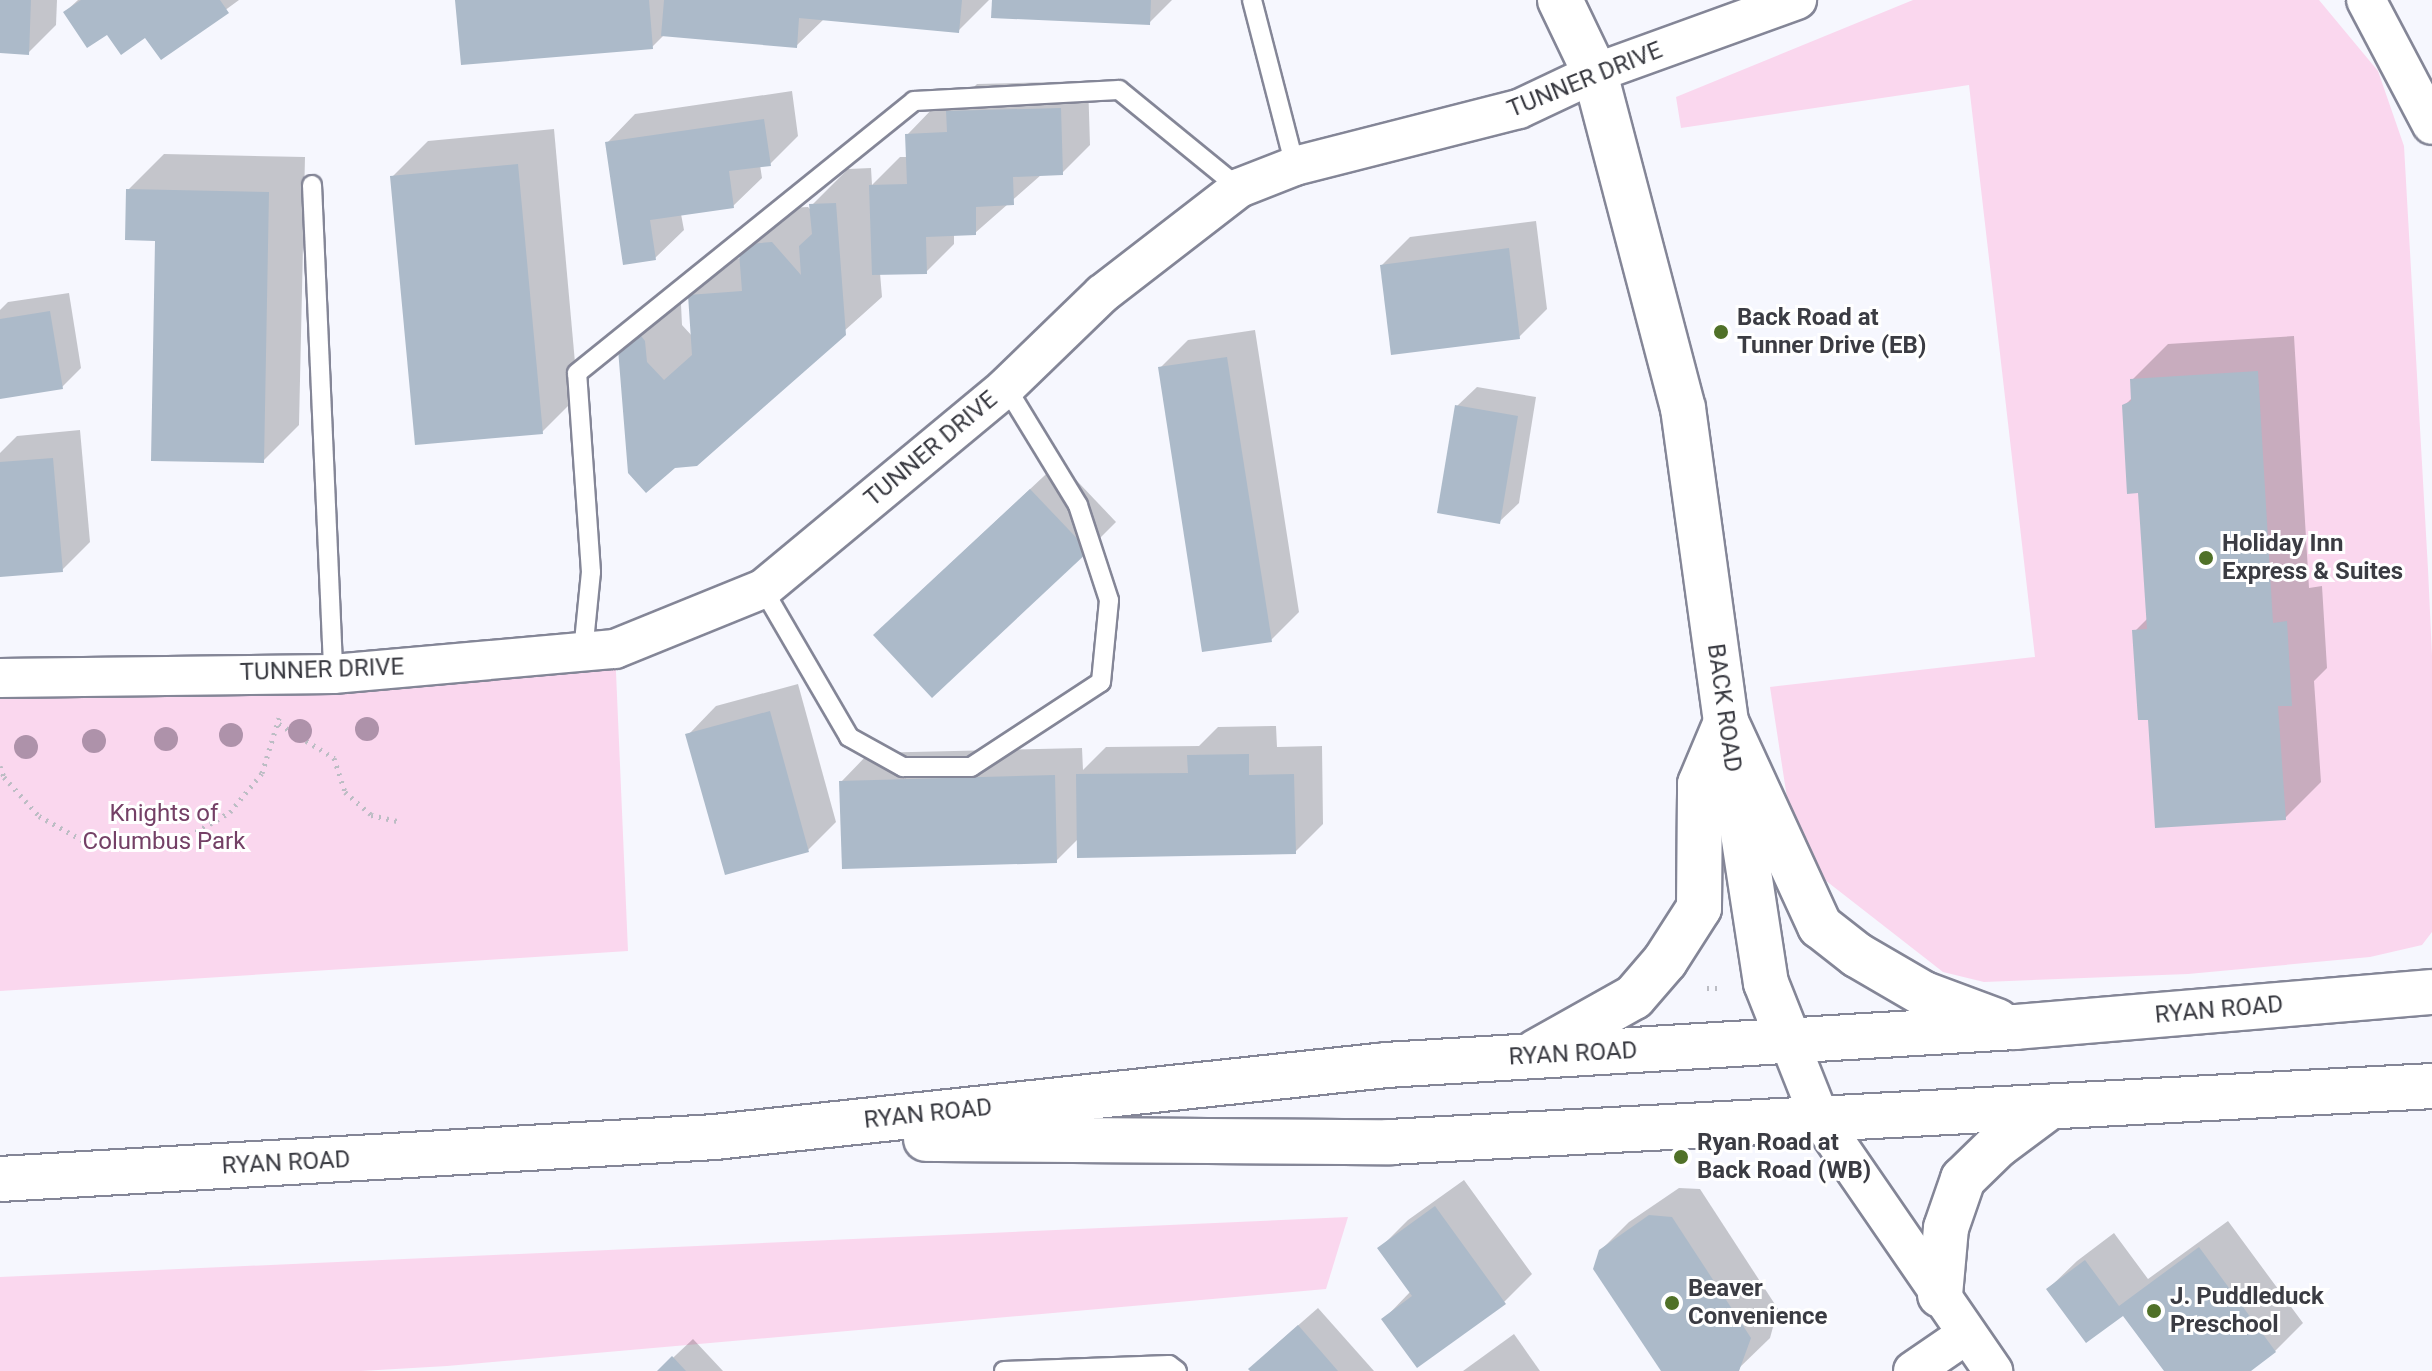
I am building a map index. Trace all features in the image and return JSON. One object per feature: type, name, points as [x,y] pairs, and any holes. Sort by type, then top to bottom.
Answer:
[{"type":"main road","name":"BACK ROAD","points":[[1560,0],[1595,73],[1683,408],[1766,983],[1789,1041]]},
{"type":"main road","points":[[1726,722],[1820,926],[1857,955],[1924,994],[2015,1027]]},
{"type":"main road","points":[[1527,1057],[1634,997],[1665,961],[1699,908],[1700,784],[1726,722]]},
{"type":"main road","name":"RYAN ROAD","points":[[0,1179],[715,1137],[1386,1065],[2015,1027],[2432,992]]},
{"type":"main road","name":"RYAN ROAD","points":[[715,1137],[1389,1142],[2432,1086]]},
{"type":"main road","points":[[1940,1295],[1946,1228],[1963,1179],[1998,1145],[2049,1107]]},
{"type":"street","name":"TUNNER DRIVE","points":[[0,678],[333,674],[615,649],[763,589],[1006,387],[1102,294],[1239,188],[1295,166],[1519,109],[1595,73],[1797,0]]},
{"type":"street","points":[[2366,0],[2428,110]]},
{"type":"street","name":"BACK ROAD","points":[[1789,1041],[1820,1119],[1993,1371]]},
{"type":"street","points":[[1913,1371],[1967,1334]]},
{"type":"lane","points":[[1252,0],[1295,166]]},
{"type":"lane","points":[[583,652],[591,572],[577,373],[914,101],[1119,90],[1239,188]]},
{"type":"lane","points":[[312,185],[333,674]]},
{"type":"lane","points":[[763,589],[849,737],[903,767],[971,767],[1101,682],[1109,600],[1078,505],[1006,387]]},
{"type":"lane","points":[[1004,1371],[1169,1365],[1177,1371]]},
{"type":"path","points":[[0,766],[4,777],[39,816],[84,841],[135,849],[189,836],[230,812],[262,773],[279,724],[279,673]]},
{"type":"path","points":[[279,724],[334,758],[345,792],[371,815],[398,821]]},
{"type":"path","points":[[1707,988],[1726,988]]},
{"type":"green space","points":[[1913,0],[2319,0],[2378,71],[2404,146],[2428,569],[2432,656],[2432,932],[2422,945],[2370,957],[2188,974],[1984,982],[1943,972],[1816,873],[1791,824],[1770,687],[2035,657],[1969,85],[1681,128],[1676,97]]},
{"type":"green space","name":"Knights of Columbus Park","points":[[615,649],[628,951],[0,991],[0,678]]},
{"type":"green space","points":[[1348,1217],[1326,1289],[447,1366],[361,1371],[0,1371],[0,1277]]},
{"type":"building","points":[[0,0],[31,0],[29,55],[0,53]]},
{"type":"building","points":[[81,0],[220,0],[229,13],[161,60],[145,38],[121,55],[107,35],[87,48],[63,12]]},
{"type":"building","points":[[455,0],[649,0],[653,49],[461,65]]},
{"type":"building","points":[[664,0],[962,0],[959,33],[799,18],[797,48],[661,36]]},
{"type":"building","points":[[992,0],[1151,0],[1150,25],[991,18]]},
{"type":"building","points":[[1061,108],[1063,175],[1013,177],[1014,205],[976,207],[976,235],[926,237],[927,274],[872,275],[869,185],[907,184],[905,134],[947,132],[946,111]]},
{"type":"building","points":[[764,119],[771,166],[729,171],[734,208],[650,220],[656,260],[623,265],[605,142]]},
{"type":"building","points":[[518,164],[543,434],[415,445],[390,176]]},
{"type":"building","points":[[126,189],[269,192],[264,463],[151,461],[155,241],[125,240]]},
{"type":"building","points":[[836,203],[846,335],[697,466],[675,468],[646,493],[628,473],[618,349],[638,332],[645,341],[647,362],[664,380],[692,355],[688,295],[742,291],[739,252],[749,244],[772,242],[801,275],[799,246],[812,234],[809,204]]},
{"type":"building","points":[[1509,248],[1520,339],[1391,355],[1380,265]]},
{"type":"building","points":[[50,311],[63,389],[0,399],[0,319]]},
{"type":"building","points":[[1227,357],[1272,642],[1202,652],[1158,367]]},
{"type":"building","name":"Holiday Inn Express & Suites","points":[[2258,371],[2273,623],[2287,621],[2292,706],[2278,706],[2286,820],[2155,828],[2148,720],[2138,720],[2132,630],[2147,629],[2138,493],[2127,494],[2122,405],[2131,401],[2130,379]]},
{"type":"building","points":[[1455,405],[1518,416],[1500,524],[1437,513]]},
{"type":"building","points":[[53,458],[63,572],[0,577],[0,462]]},
{"type":"building","points":[[1030,489],[1089,551],[932,698],[873,635]]},
{"type":"building","points":[[770,711],[809,852],[725,875],[685,734]]},
{"type":"building","points":[[1249,754],[1249,775],[1294,774],[1296,854],[1077,858],[1076,774],[1188,773],[1187,755]]},
{"type":"building","points":[[1055,775],[1057,863],[842,869],[839,781]]},
{"type":"building","points":[[1435,1206],[1506,1304],[1417,1368],[1381,1319],[1412,1296],[1377,1248]]},
{"type":"building","name":"Beaver Convenience","points":[[1649,1215],[1672,1217],[1751,1338],[1739,1371],[1661,1371],[1593,1269],[1599,1250]]},
{"type":"building","name":"J. Puddleduck Preschool","points":[[2199,1247],[2276,1352],[2251,1371],[2164,1371],[2123,1316],[2086,1343],[2046,1289],[2085,1260],[2119,1306]]},
{"type":"building","points":[[1298,1325],[1338,1371],[1248,1369]]},
{"type":"building","points":[[672,1356],[686,1371],[657,1371]]},
{"type":"place","name":"Back Road at Tunner Drive (EB)","points":[[1721,332]]},
{"type":"place","name":"Holiday Inn Express & Suites","points":[[2206,558]]},
{"type":"place","name":"Ryan Road at Back Road (WB)","points":[[1681,1157]]},
{"type":"place","name":"Beaver Convenience","points":[[1672,1303]]},
{"type":"place","name":"J. Puddleduck Preschool","points":[[2154,1311]]}]
